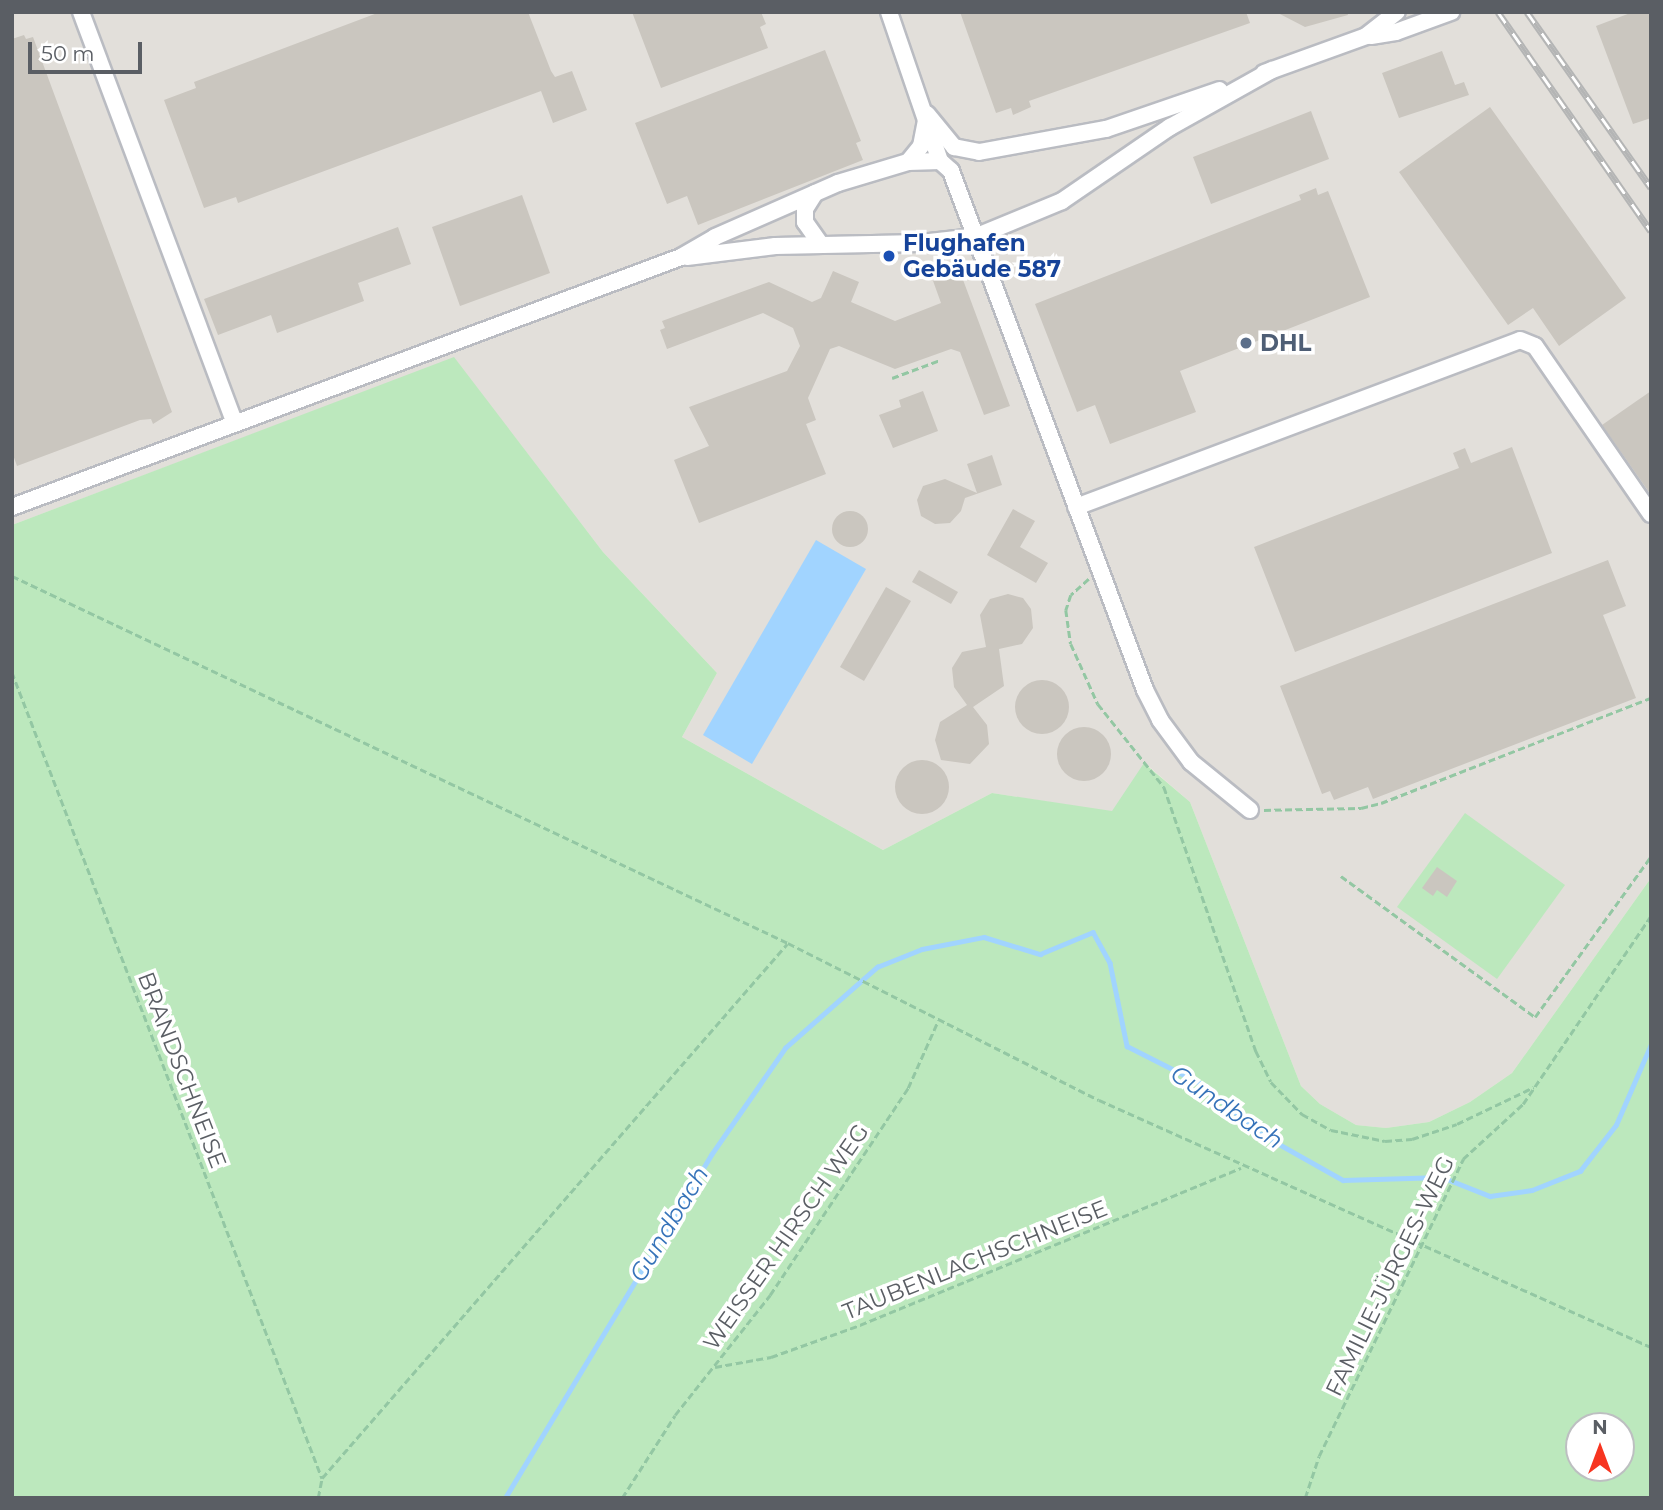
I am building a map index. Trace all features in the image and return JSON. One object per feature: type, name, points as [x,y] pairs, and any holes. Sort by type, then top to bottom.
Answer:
[{"type":"lane","points":[[81,12],[235,423]]},
{"type":"lane","points":[[890,12],[927,114],[940,161],[951,171],[1101,573],[1160,720],[1191,762],[1250,810]]},
{"type":"lane","points":[[1366,37],[1397,12]]},
{"type":"lane","points":[[927,114],[954,147],[979,152],[1106,129],[1366,37],[1396,32],[1451,12]]},
{"type":"lane","points":[[681,257],[821,244],[920,243],[975,237],[1062,201],[1170,127],[1272,70]]},
{"type":"lane","points":[[908,162],[924,138],[927,114]]},
{"type":"lane","points":[[12,507],[681,257],[815,193],[908,162],[940,161]]},
{"type":"lane","points":[[815,193],[805,209],[805,222],[821,244]]},
{"type":"lane","points":[[1076,507],[1520,340],[1535,346],[1651,514]]},
{"type":"path","points":[[892,378],[940,359]]},
{"type":"path","points":[[1101,573],[1071,595],[1066,625],[1071,644],[1098,704],[1164,787],[1256,1051],[1271,1082],[1302,1114],[1331,1130],[1385,1142],[1412,1139],[1457,1124],[1534,1087]]},
{"type":"path","points":[[12,576],[788,943],[938,1021],[1243,1168],[1651,1347]]},
{"type":"path","name":"BRANDSCHNEISE","points":[[12,672],[322,1479]]},
{"type":"path","points":[[1250,810],[1361,808],[1651,698]]},
{"type":"path","points":[[1341,876],[1535,1017],[1651,856]]},
{"type":"path","name":"FAMILIE-JÜRGES-WEG","points":[[1305,1498],[1319,1456],[1463,1159],[1513,1117],[1651,916]]},
{"type":"path","points":[[318,1498],[322,1479],[788,943]]},
{"type":"path","name":"WEISSER HIRSCH WEG","points":[[622,1498],[675,1415],[770,1295],[908,1088],[938,1021]]},
{"type":"path","name":"TAUBENLACHSCHNEISE","points":[[715,1367],[771,1357],[860,1325],[1243,1168]]},
{"type":"shaded area","points":[[12,12],[1651,12],[1651,878],[1512,1073],[1470,1102],[1429,1122],[1386,1128],[1356,1125],[1320,1104],[1301,1086],[1190,802],[1145,763],[1112,812],[992,793],[883,850],[682,737],[717,673],[603,552],[454,358],[12,525]]},
{"type":"green space","points":[[454,357],[603,552],[717,673],[682,737],[883,850],[992,793],[1112,811],[1144,763],[1190,802],[1301,1086],[1320,1104],[1356,1125],[1386,1128],[1429,1122],[1470,1102],[1512,1073],[1651,878],[1651,1498],[12,1498],[12,525]]},
{"type":"green space","points":[[1465,813],[1565,885],[1497,979],[1397,907]]},
{"type":"water","points":[[816,540],[866,569],[752,764],[703,735]]},
{"type":"building","points":[[380,12],[528,12],[551,71],[555,77],[572,71],[587,110],[553,123],[541,91],[238,203],[236,197],[204,208],[164,100],[196,88],[194,82]]},
{"type":"building","points":[[632,12],[761,12],[766,24],[760,27],[768,48],[661,88]]},
{"type":"building","points":[[960,12],[1246,12],[1250,23],[1029,101],[1031,107],[1013,115],[1011,108],[996,113]]},
{"type":"building","points":[[1276,12],[1347,12],[1348,15],[1305,27]]},
{"type":"building","points":[[1633,12],[1651,12],[1651,118],[1633,124],[1596,26]]},
{"type":"building","points":[[24,35],[26,39],[33,37],[172,412],[153,424],[151,419],[140,420],[17,466],[12,452],[12,39]]},
{"type":"building","points":[[825,50],[861,141],[856,143],[863,160],[698,225],[687,196],[667,204],[635,123]]},
{"type":"building","points":[[1442,51],[1455,85],[1464,82],[1469,95],[1399,118],[1382,73]]},
{"type":"building","points":[[1490,107],[1626,298],[1559,346],[1533,308],[1508,325],[1399,172]]},
{"type":"building","points":[[1311,111],[1329,159],[1211,204],[1193,157]]},
{"type":"building","points":[[1316,188],[1318,195],[1328,191],[1370,297],[1180,371],[1196,412],[1110,444],[1095,405],[1077,412],[1035,304],[1301,200],[1299,195]]},
{"type":"building","points":[[522,195],[550,273],[460,306],[432,227]]},
{"type":"building","points":[[398,227],[411,264],[358,283],[364,301],[277,333],[271,315],[218,335],[204,299]]},
{"type":"building","points":[[959,269],[1010,406],[984,415],[960,352],[951,349],[895,369],[839,346],[830,349],[808,398],[816,420],[806,424],[826,474],[699,523],[674,460],[709,446],[689,407],[787,371],[800,346],[793,328],[763,313],[667,349],[660,330],[665,328],[662,321],[769,282],[812,302],[821,298],[833,271],[859,282],[851,302],[895,321],[941,303],[932,278]]},
{"type":"building","points":[[923,391],[938,431],[893,448],[879,415],[901,407],[899,400]]},
{"type":"building","points":[[1651,391],[1651,495],[1602,425]]},
{"type":"building","points":[[1512,447],[1552,553],[1295,652],[1254,547],[1459,468],[1453,453],[1465,448],[1471,463]]},
{"type":"building","points":[[992,455],[1002,485],[965,498],[961,511],[950,523],[935,524],[921,516],[917,500],[923,486],[945,479],[977,493],[967,464]]},
{"type":"building","points":[[1013,509],[1035,521],[1020,547],[1048,563],[1036,583],[987,555]]},
{"type":"building","points":[[850,511],[863,516],[868,529],[863,542],[850,547],[837,542],[832,529],[837,516]]},
{"type":"building","points":[[1608,560],[1626,606],[1603,615],[1636,698],[1373,799],[1368,787],[1334,800],[1330,791],[1322,794],[1280,686]]},
{"type":"building","points":[[919,570],[958,592],[951,604],[912,582]]},
{"type":"building","points":[[886,587],[911,601],[864,681],[840,667]]},
{"type":"building","points":[[1008,594],[1023,598],[1031,609],[1033,628],[1022,644],[999,649],[1004,686],[973,707],[987,725],[989,744],[970,764],[941,760],[935,740],[940,722],[967,705],[954,687],[952,668],[962,652],[986,647],[980,615],[990,599]]},
{"type":"building","points":[[1042,680],[1061,688],[1069,707],[1061,726],[1042,734],[1023,726],[1015,707],[1023,688]]},
{"type":"building","points":[[1084,727],[1103,735],[1111,754],[1103,773],[1084,781],[1065,773],[1057,754],[1065,735]]},
{"type":"building","points":[[922,760],[941,768],[949,787],[941,806],[922,814],[903,806],[895,787],[903,768]]},
{"type":"building","points":[[1437,867],[1457,881],[1447,897],[1437,890],[1433,896],[1422,888]]},
{"type":"waterway","name":"Gundbach","points":[[505,1498],[711,1155],[785,1048],[877,967],[922,949],[984,937],[1040,954],[1093,932],[1110,963],[1127,1046],[1200,1083],[1261,1134],[1343,1180],[1442,1177],[1490,1196],[1532,1190],[1580,1171],[1616,1125],[1651,1044]]},
{"type":"railway","points":[[1498,12],[1651,231]]},
{"type":"railway","points":[[1527,12],[1651,188]]},
{"type":"place","name":"Flughafen Gebäude 587","points":[[889,256]]},
{"type":"place","name":"DHL","points":[[1246,343]]}]
